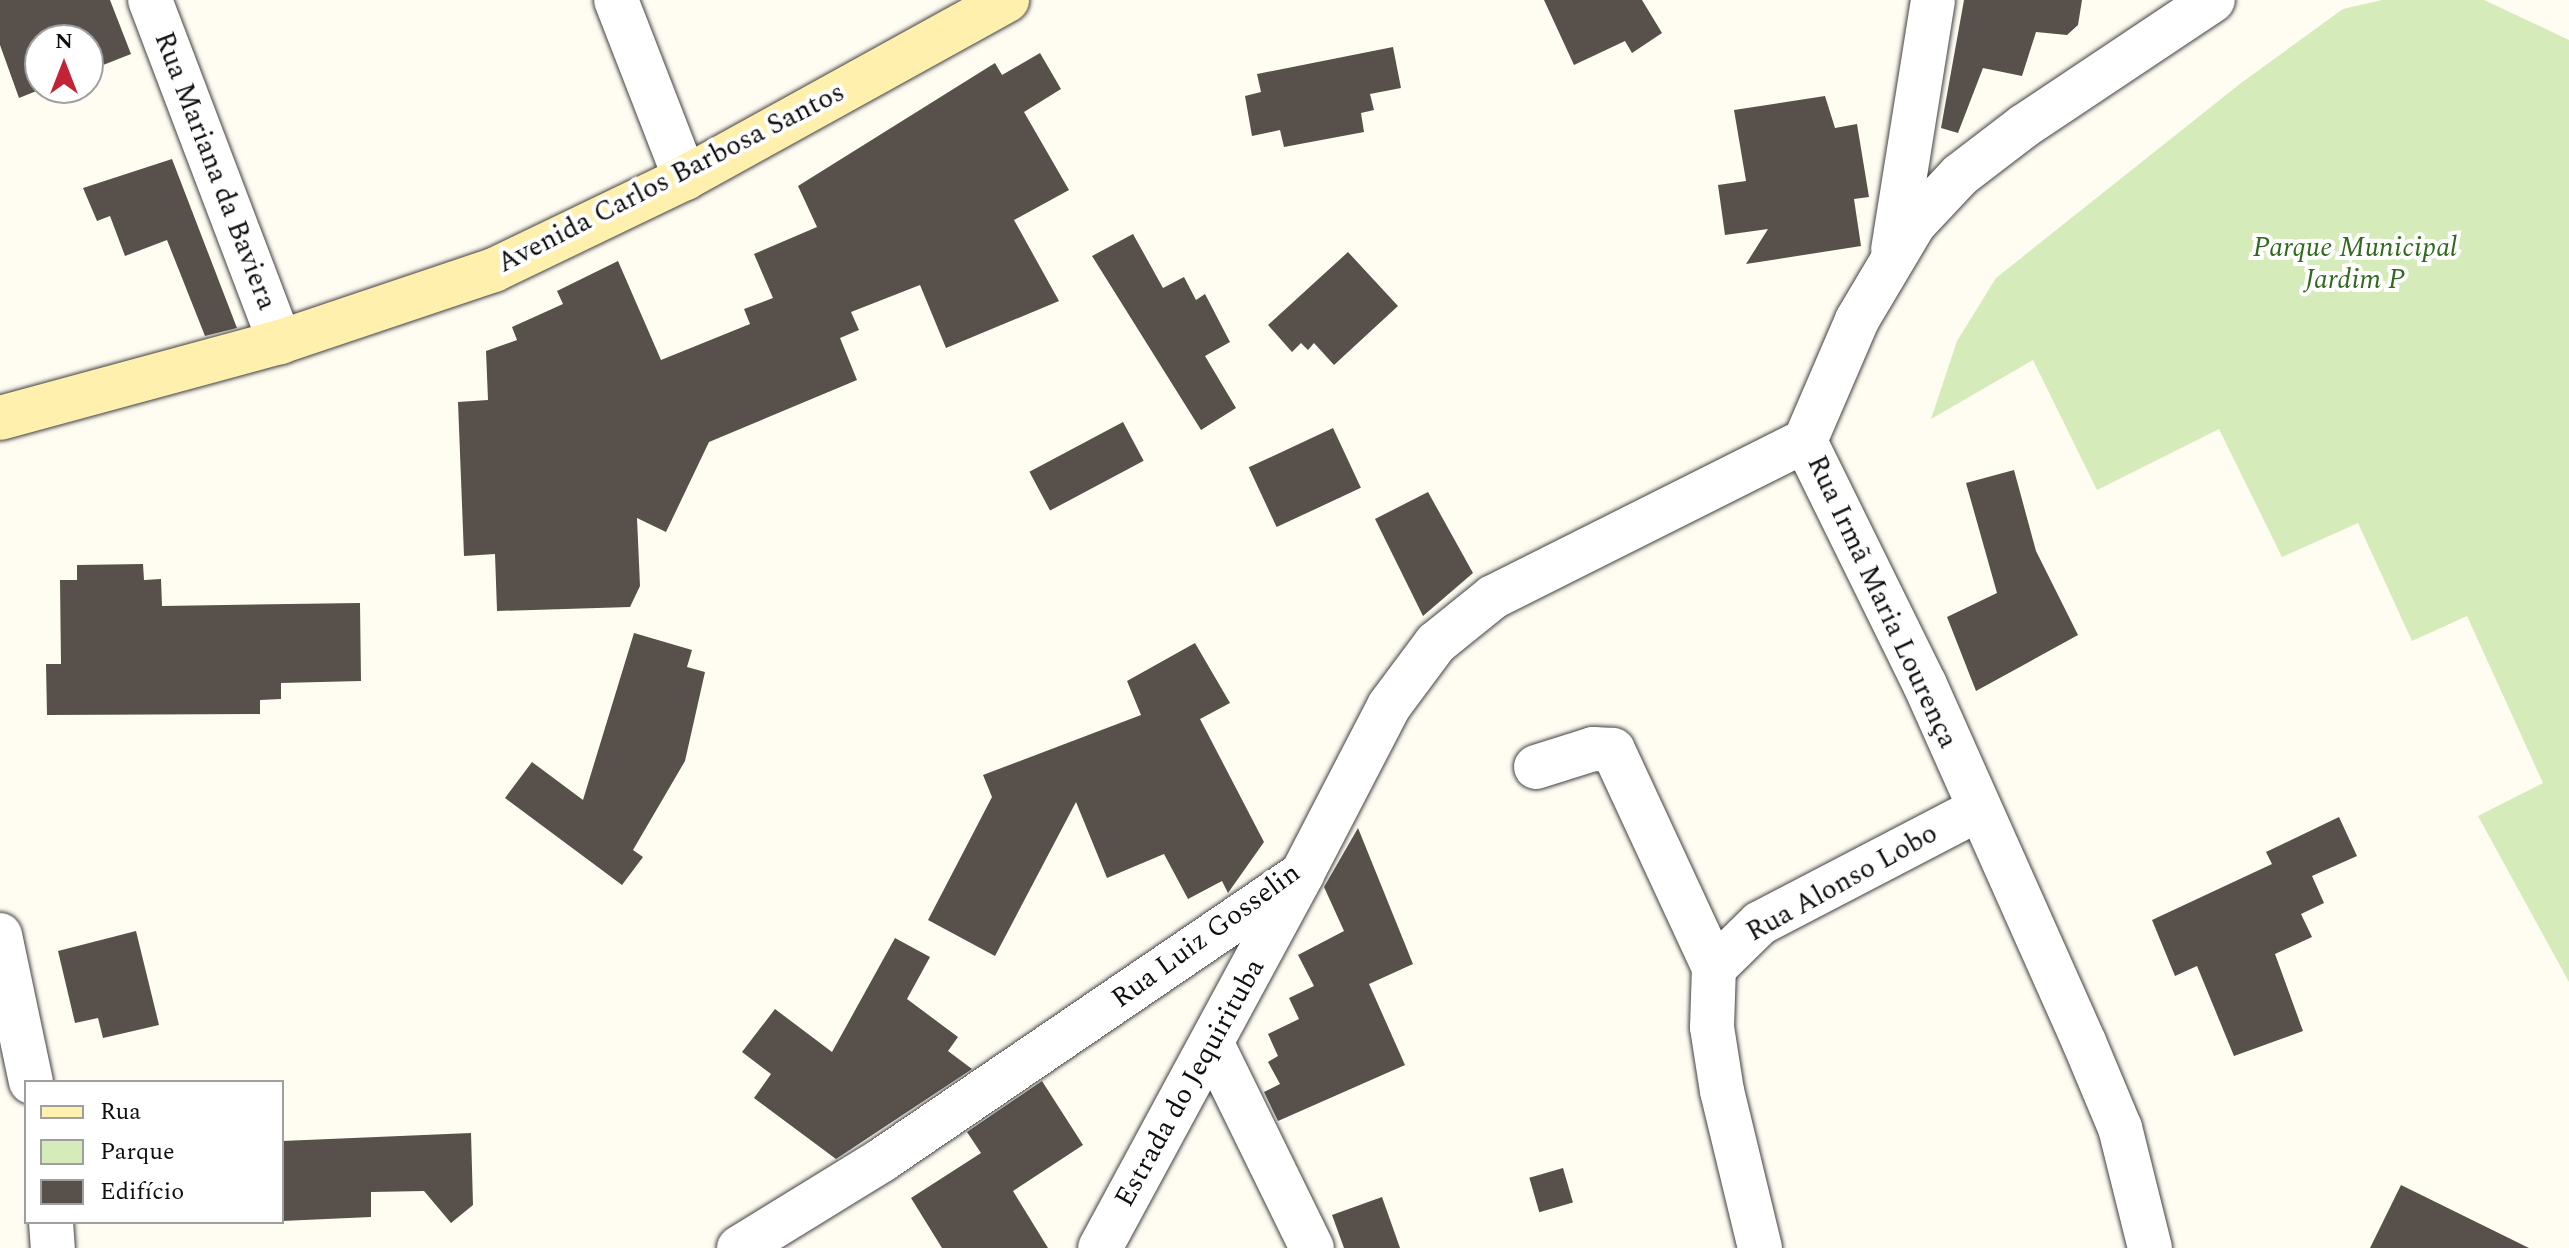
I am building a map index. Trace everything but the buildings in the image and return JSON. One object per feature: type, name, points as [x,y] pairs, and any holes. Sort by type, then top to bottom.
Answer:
[{"type":"main road","name":"Avenida Carlos Barbosa Santos","points":[[0,418],[280,342],[494,270],[685,178],[1007,0]]},
{"type":"street","name":"Rua Mariana da Baviera","points":[[150,0],[280,342]]},
{"type":"street","points":[[616,0],[685,178]]},
{"type":"street","points":[[1892,253],[1933,0]]},
{"type":"street","name":"Rua Irmã Maria Lourença","points":[[2150,1248],[2120,1128],[1977,810],[1925,685],[1805,441],[1829,375],[1892,253],[1960,175],[2213,0]]},
{"type":"street","name":"Rua Luiz Gosselin","points":[[739,1248],[907,1144],[1244,908],[1302,874],[1389,706],[1436,643],[1493,597],[1805,441]]},
{"type":"street","points":[[1536,767],[1593,749],[1613,750],[1714,968],[1712,1027],[1722,1091],[1760,1248]]},
{"type":"street","name":"Rua Alonso Lobo","points":[[1714,968],[1760,923],[1977,810]]},
{"type":"street","name":"Estrada do Jequirituba","points":[[1100,1248],[1213,1046],[1302,874]]},
{"type":"street","points":[[0,935],[31,1080]]},
{"type":"street","points":[[1213,1046],[1312,1248]]},
{"type":"street","points":[[51,1224],[53,1248]]},
{"type":"green space","name":"Parque Municipal Jardim P","points":[[2382,0],[2484,0],[2569,40],[2569,982],[2478,816],[2543,783],[2467,616],[2412,641],[2358,523],[2282,557],[2219,429],[2097,490],[2033,360],[1931,419],[1957,341],[1996,278],[2241,83],[2343,9]]}]
